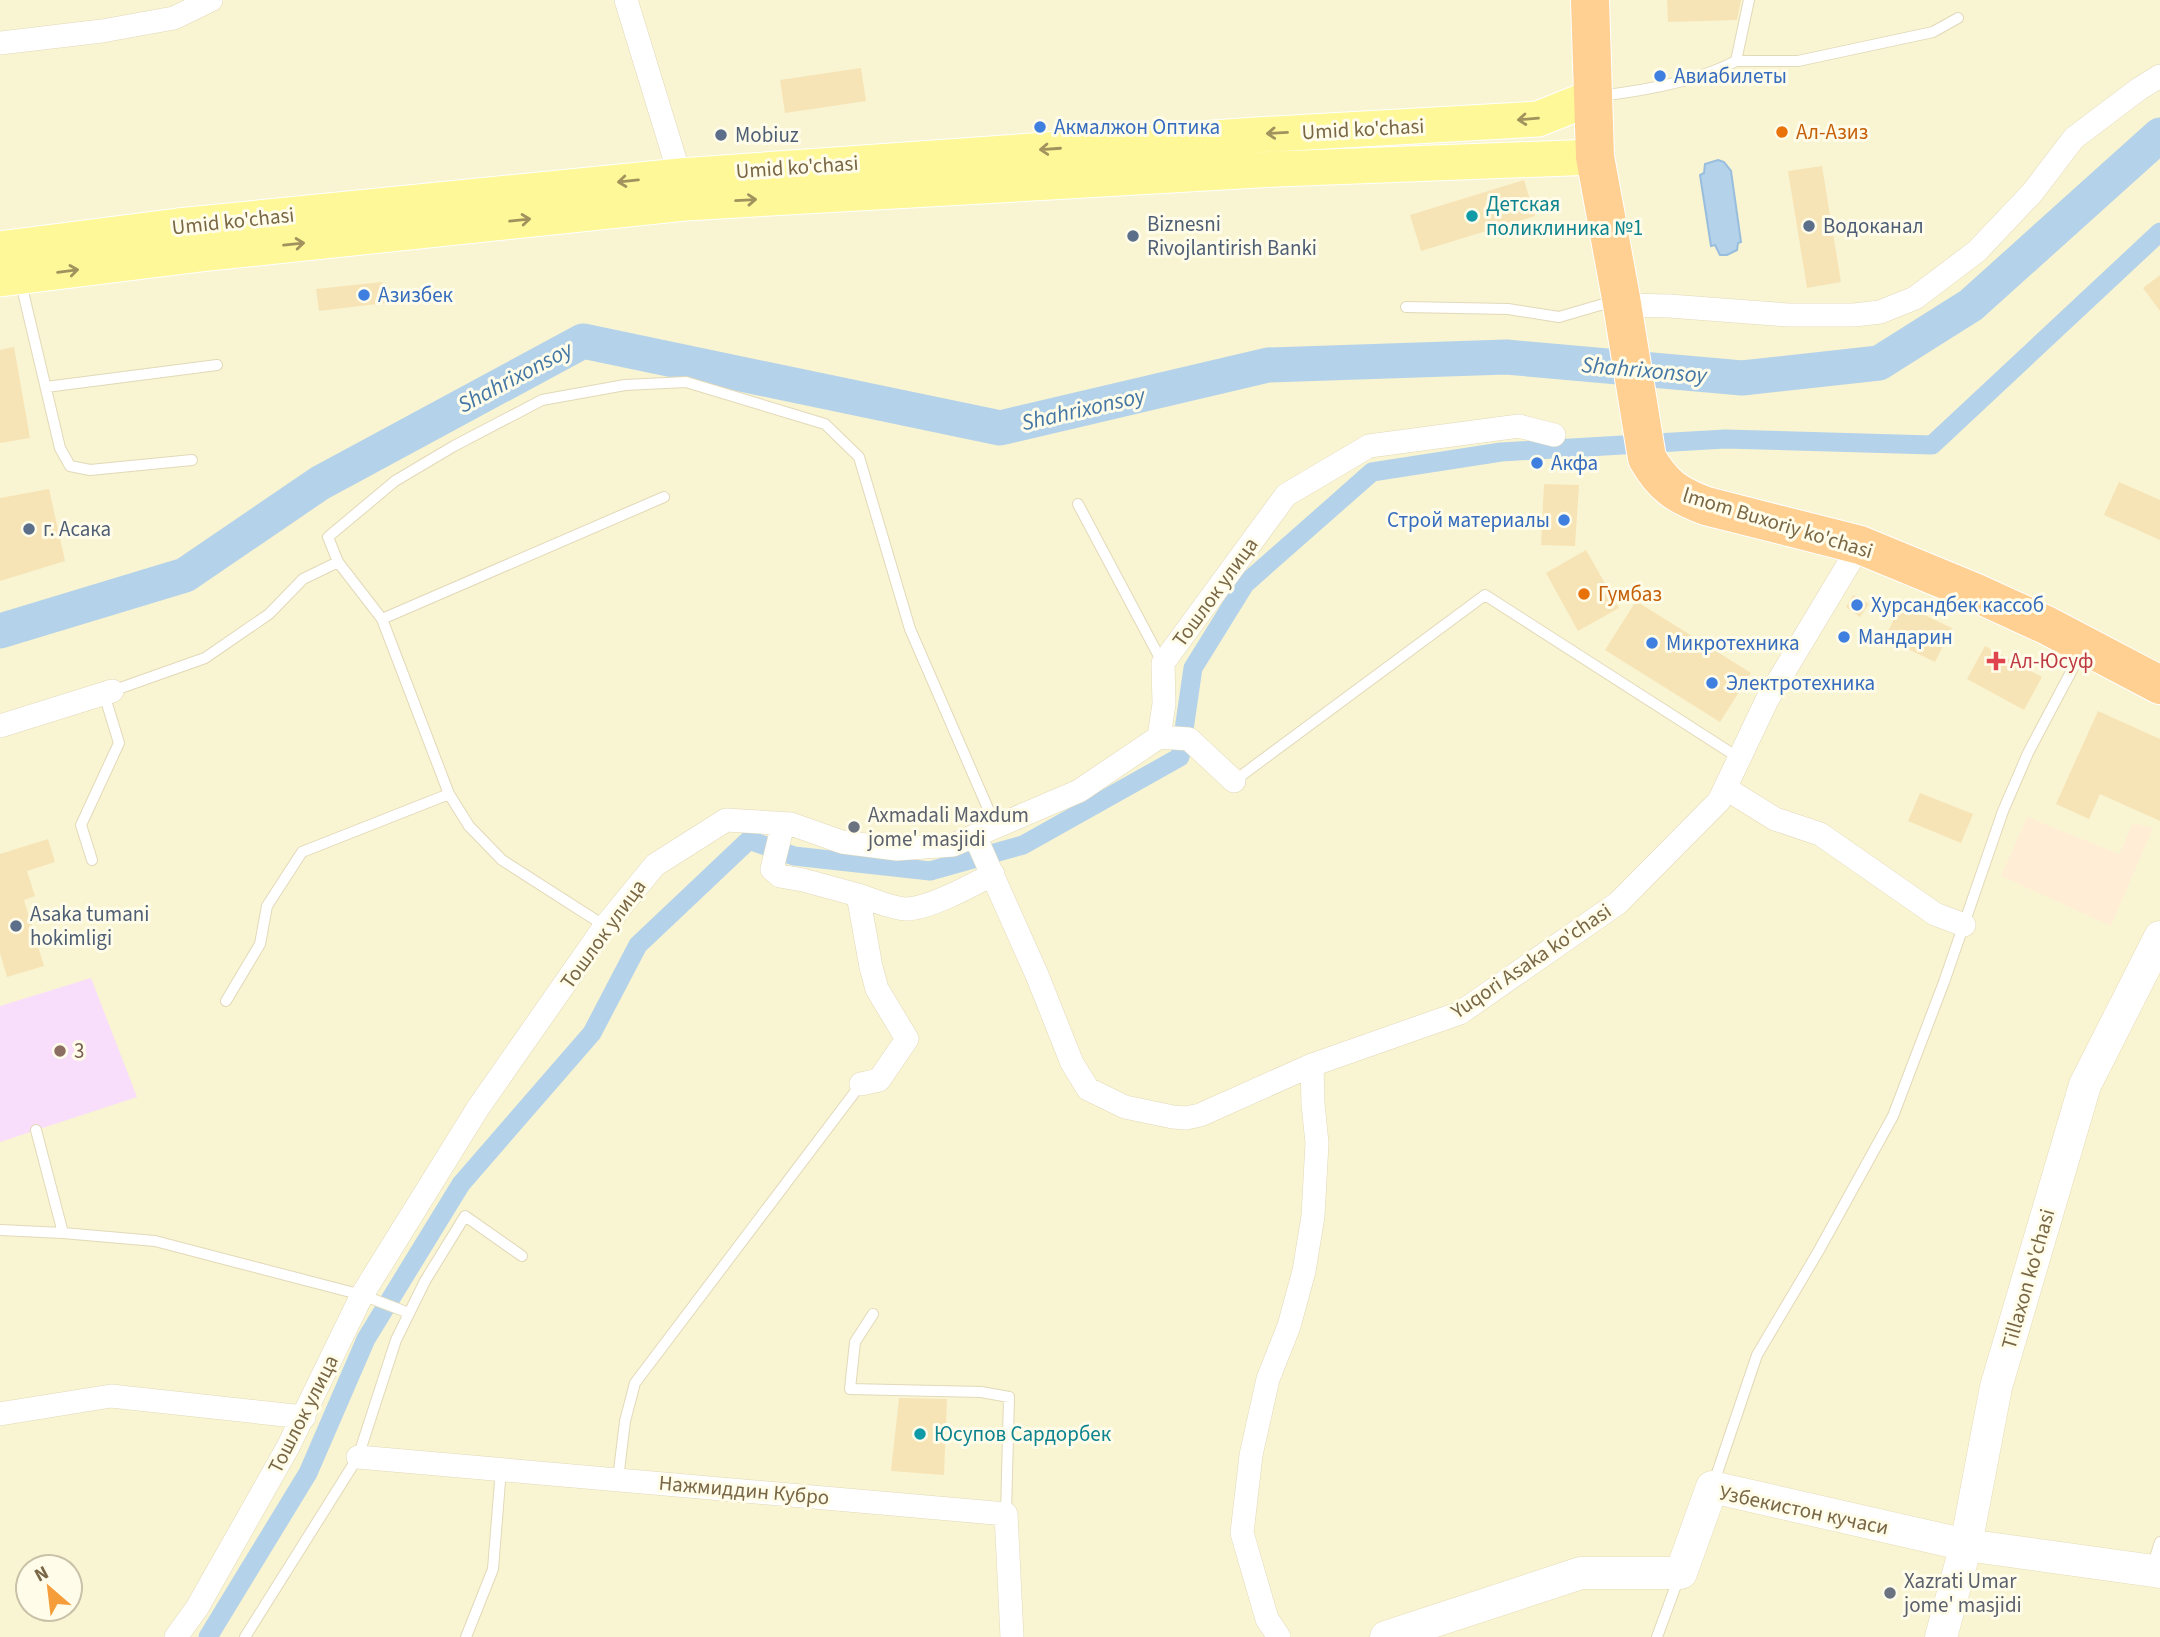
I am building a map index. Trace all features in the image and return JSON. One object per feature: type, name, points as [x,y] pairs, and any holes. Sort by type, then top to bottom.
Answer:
[{"type":"highway","name":"lmom Buxoriy ko'chasi","points":[[1590,0],[1595,157],[1647,458],[1655,473],[1685,498],[1706,506],[1860,545],[1974,592],[2086,644],[2160,685]]},
{"type":"main road","name":"Umid ko'chasi","points":[[7,268],[178,226],[680,176],[1243,135],[1538,119],[1592,97]]},
{"type":"main road","name":"Umid ko'chasi","points":[[7,268],[215,252],[685,203],[1277,169],[1595,157]]},
{"type":"street","points":[[0,43],[102,31],[174,18],[211,0]]},
{"type":"street","points":[[626,0],[680,176]]},
{"type":"street","points":[[1622,302],[1788,315],[1854,315],[1880,312],[1915,298],[1977,251],[2032,193],[2074,138],[2160,76]]},
{"type":"street","name":"Тошлок улица","points":[[176,1637],[197,1608],[304,1417],[363,1295],[478,1108],[605,926],[654,865],[726,820],[783,824],[842,842],[897,849],[953,845],[1079,791],[1174,738],[1164,704],[1163,663],[1286,495],[1369,446],[1519,426],[1554,435]]},
{"type":"street","name":"Yuqori Asaka ko'chasi","points":[[982,833],[992,873],[1038,975],[1072,1063],[1088,1089],[1125,1107],[1186,1118],[1200,1115],[1312,1065],[1460,1013],[1618,903],[1719,801],[1767,700],[1860,545]]},
{"type":"street","points":[[0,726],[108,692]]},
{"type":"street","points":[[1174,738],[1206,752],[1234,781]]},
{"type":"street","points":[[1725,788],[1775,819],[1820,834],[1935,914],[1964,925]]},
{"type":"street","points":[[783,824],[775,858],[780,876],[905,909],[968,888],[992,873]]},
{"type":"street","points":[[858,895],[865,941],[877,989],[907,1039],[879,1080],[861,1084]]},
{"type":"street","name":"Tillaxon ko'chasi","points":[[1941,1637],[1966,1545],[1996,1387],[2085,1085],[2160,937]]},
{"type":"street","points":[[1279,1637],[1267,1619],[1242,1533],[1251,1455],[1268,1379],[1289,1326],[1304,1270],[1313,1216],[1317,1143],[1312,1065]]},
{"type":"street","points":[[0,1414],[111,1396],[304,1417]]},
{"type":"street","name":"Нажмиддин Кубро","points":[[358,1457],[1006,1514]]},
{"type":"street","name":"Узбекистон кучаси","points":[[1681,1573],[1712,1488],[1966,1545],[2157,1561]]},
{"type":"street","points":[[1006,1514],[1012,1637]]},
{"type":"street","points":[[1386,1637],[1581,1573],[1681,1573]]},
{"type":"lane","points":[[1736,61],[1749,0]]},
{"type":"lane","points":[[1592,97],[1623,93],[1717,71],[1736,61],[1798,61],[1933,32],[1958,18]]},
{"type":"lane","points":[[7,268],[46,387],[60,448],[70,466],[90,470],[192,460]]},
{"type":"lane","points":[[1406,307],[1508,309],[1559,317],[1622,302]]},
{"type":"lane","points":[[46,387],[217,365]]},
{"type":"lane","points":[[605,926],[502,860],[470,826],[449,794],[382,619],[338,562],[328,537],[396,481],[454,446],[542,400],[625,385],[686,382],[825,424],[859,457],[910,629],[982,833]]},
{"type":"lane","points":[[382,619],[664,497]]},
{"type":"lane","points":[[1078,504],[1163,663]]},
{"type":"lane","points":[[92,860],[81,825],[119,743],[108,692],[205,658],[269,614],[303,579],[338,562]]},
{"type":"lane","points":[[1234,781],[1485,595],[1739,758]]},
{"type":"lane","points":[[1712,1488],[1757,1355],[1893,1116],[1944,982],[2003,811],[2028,753],[2086,644]]},
{"type":"lane","points":[[226,1001],[260,944],[267,906],[302,852],[449,794]]},
{"type":"lane","points":[[618,1479],[628,1404],[635,1383],[861,1084]]},
{"type":"lane","points":[[36,1130],[63,1233]]},
{"type":"lane","points":[[245,1637],[358,1457],[396,1340],[425,1281],[465,1216],[522,1256]]},
{"type":"lane","points":[[0,1230],[155,1241],[363,1295],[408,1313]]},
{"type":"lane","points":[[873,1314],[855,1342],[850,1389],[981,1392],[1009,1397],[1006,1514]]},
{"type":"lane","points":[[466,1637],[493,1569],[501,1469]]},
{"type":"lane","points":[[1657,1637],[1681,1573]]},
{"type":"shaded area","points":[[0,0],[2160,0],[2160,1637],[0,1637]]},
{"type":"shaded area","points":[[2027,817],[2119,854],[2133,823],[2153,828],[2111,926],[2001,876]]},
{"type":"shaded area","name":"3","points":[[91,978],[137,1097],[0,1142],[0,1006]]},
{"type":"water","points":[[1718,160],[1724,162],[1731,171],[1741,242],[1738,243],[1737,250],[1727,255],[1720,255],[1715,245],[1711,246],[1700,175],[1704,173],[1705,164]]},
{"type":"building","points":[[1667,0],[1741,0],[1737,20],[1668,22]]},
{"type":"building","points":[[861,68],[866,101],[785,113],[780,80]]},
{"type":"building","points":[[1822,166],[1841,282],[1807,288],[1788,171]]},
{"type":"building","name":"Детская поликлиника №1","points":[[1524,180],[1535,216],[1421,251],[1410,215]]},
{"type":"building","points":[[2160,275],[2160,311],[2143,288]]},
{"type":"building","points":[[382,282],[385,303],[319,311],[316,289]]},
{"type":"building","points":[[14,347],[30,438],[0,443],[0,350]]},
{"type":"building","points":[[2119,482],[2160,500],[2160,540],[2104,515]]},
{"type":"building","points":[[1544,484],[1579,485],[1575,546],[1541,545]]},
{"type":"building","name":"г. Асака","points":[[49,489],[65,561],[0,581],[0,498]]},
{"type":"building","points":[[1586,550],[1619,608],[1578,631],[1546,573]]},
{"type":"building","name":"Хурсандбек кассоб","points":[[1853,595],[1869,604],[1860,617],[1846,607]]},
{"type":"building","points":[[1636,601],[1751,673],[1720,722],[1605,650]]},
{"type":"building","points":[[1901,604],[1952,628],[1935,662],[1885,638]]},
{"type":"building","points":[[1985,646],[2042,677],[2024,710],[1967,679]]},
{"type":"building","points":[[2098,711],[2160,739],[2160,821],[2100,794],[2089,819],[2056,804]]},
{"type":"building","points":[[1920,793],[1973,814],[1961,843],[1908,821]]},
{"type":"building","name":"Asaka tumani hokimligi","points":[[48,839],[55,862],[27,871],[35,896],[24,900],[44,966],[7,977],[0,953],[0,854]]},
{"type":"building","name":"Юсупов Сардорбек","points":[[899,1398],[947,1399],[944,1475],[891,1471]]},
{"type":"waterway","name":"Shahrixonsoy","points":[[0,631],[185,575],[320,483],[583,341],[1000,428],[1268,365],[1506,357],[1742,378],[1879,363],[1971,305],[2160,135]]},
{"type":"waterway","points":[[208,1637],[308,1473],[366,1339],[461,1184],[592,1033],[638,945],[749,840],[794,856],[930,871],[1023,845],[1180,757],[1193,668],[1245,584],[1372,472],[1501,452],[1725,439],[1932,445],[2160,232]]},
{"type":"place","name":"Авиабилеты","points":[[1660,76]]},
{"type":"place","name":"Акмалжон Оптика","points":[[1040,127]]},
{"type":"place","name":"Ал-Азиз","points":[[1782,132]]},
{"type":"place","name":"Mobiuz","points":[[721,135]]},
{"type":"place","name":"Детская поликлиника №1","points":[[1472,216]]},
{"type":"place","name":"Водоканал","points":[[1809,226]]},
{"type":"place","name":"Biznesni Rivojlantirish Banki","points":[[1133,236]]},
{"type":"place","name":"Азизбек","points":[[364,295]]},
{"type":"place","name":"Акфа","points":[[1537,463]]},
{"type":"place","name":"Строй материалы","points":[[1564,520]]},
{"type":"place","name":"г. Асака","points":[[29,529]]},
{"type":"place","name":"Гумбаз","points":[[1584,594]]},
{"type":"place","name":"Хурсандбек кассоб","points":[[1857,605]]},
{"type":"place","name":"Мандарин","points":[[1844,637]]},
{"type":"place","name":"Микротехника","points":[[1652,643]]},
{"type":"place","name":"Ал-Юсуф","points":[[1996,661]]},
{"type":"place","name":"Электротехника","points":[[1712,683]]},
{"type":"place","name":"Axmadali Maxdum jome' masjidi","points":[[854,827]]},
{"type":"place","name":"Asaka tumani hokimligi","points":[[16,926]]},
{"type":"place","name":"3","points":[[60,1051]]},
{"type":"place","name":"Юсупов Сардорбек","points":[[920,1434]]},
{"type":"place","name":"Xazrati Umar jome' masjidi","points":[[1890,1593]]}]
